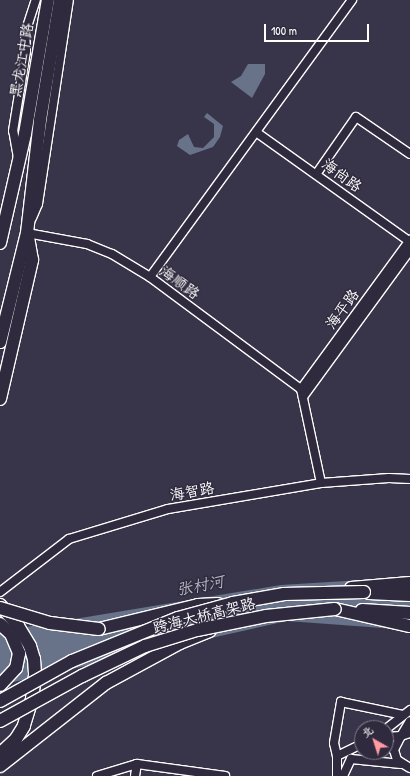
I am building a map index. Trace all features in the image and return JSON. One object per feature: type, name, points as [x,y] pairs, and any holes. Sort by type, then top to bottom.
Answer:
[{"type":"highway","name":"黑龙江中路","points":[[0,243],[3,215],[19,160],[48,0]]},
{"type":"highway","name":"黑龙江中路","points":[[0,342],[26,232],[40,120],[60,0]]},
{"type":"highway","name":"黑龙江中路","points":[[0,399],[32,260],[26,232]]},
{"type":"highway","points":[[284,594],[410,583]]},
{"type":"highway","name":"跨海大桥高架路","points":[[0,701],[72,661],[127,637],[178,618],[233,603],[284,594],[364,592],[410,595]]},
{"type":"highway","points":[[0,606],[50,623],[99,629],[198,605],[233,603]]},
{"type":"highway","points":[[0,606],[18,626],[30,646],[34,659],[35,675],[32,699],[24,726],[16,739],[0,754]]},
{"type":"highway","points":[[335,609],[410,626]]},
{"type":"highway","name":"跨海大桥高架路","points":[[0,722],[82,676],[145,646],[197,630],[239,622],[335,609],[410,613]]},
{"type":"highway","points":[[0,766],[106,683],[180,644],[239,622]]},
{"type":"highway","points":[[0,624],[11,634],[18,653],[16,668],[0,685]]},
{"type":"street","points":[[19,160],[13,131],[26,51],[25,33],[36,0]]},
{"type":"street","points":[[26,232],[38,204],[69,0]]},
{"type":"street","points":[[150,277],[352,0]]},
{"type":"street","points":[[317,173],[356,117],[410,154]]},
{"type":"street","name":"海尚路","points":[[256,132],[317,173],[410,241]]},
{"type":"street","name":"海顺路","points":[[26,232],[87,244],[112,254],[150,277],[302,393]]},
{"type":"street","name":"海平路","points":[[302,393],[410,241]]},
{"type":"street","name":"海平路","points":[[302,393],[410,250]]},
{"type":"street","points":[[302,393],[321,483]]},
{"type":"street","name":"海智路","points":[[0,592],[69,539],[168,509],[321,483],[389,478],[410,479]]},
{"type":"street","points":[[337,776],[337,756],[334,743],[341,702],[403,715]]},
{"type":"street","points":[[394,722],[410,710]]},
{"type":"street","points":[[401,764],[394,750],[410,721]]},
{"type":"street","points":[[394,736],[410,733]]},
{"type":"street","points":[[337,756],[354,748]]},
{"type":"street","points":[[343,776],[351,759],[401,764],[410,768]]},
{"type":"street","points":[[135,776],[137,764]]},
{"type":"street","points":[[97,776],[137,764],[225,776]]},
{"type":"water","points":[[248,64],[265,64],[265,74],[252,98],[231,82],[241,76]]},
{"type":"water","points":[[207,113],[223,126],[220,137],[213,147],[190,155],[177,146],[179,140],[188,134],[194,147],[203,148],[214,137],[214,124],[204,117]]},
{"type":"water","points":[[410,577],[410,630],[287,621],[0,685],[0,633],[14,629],[281,585]]},
{"type":"water label","name":"张村河","points":[[200,585]]}]
